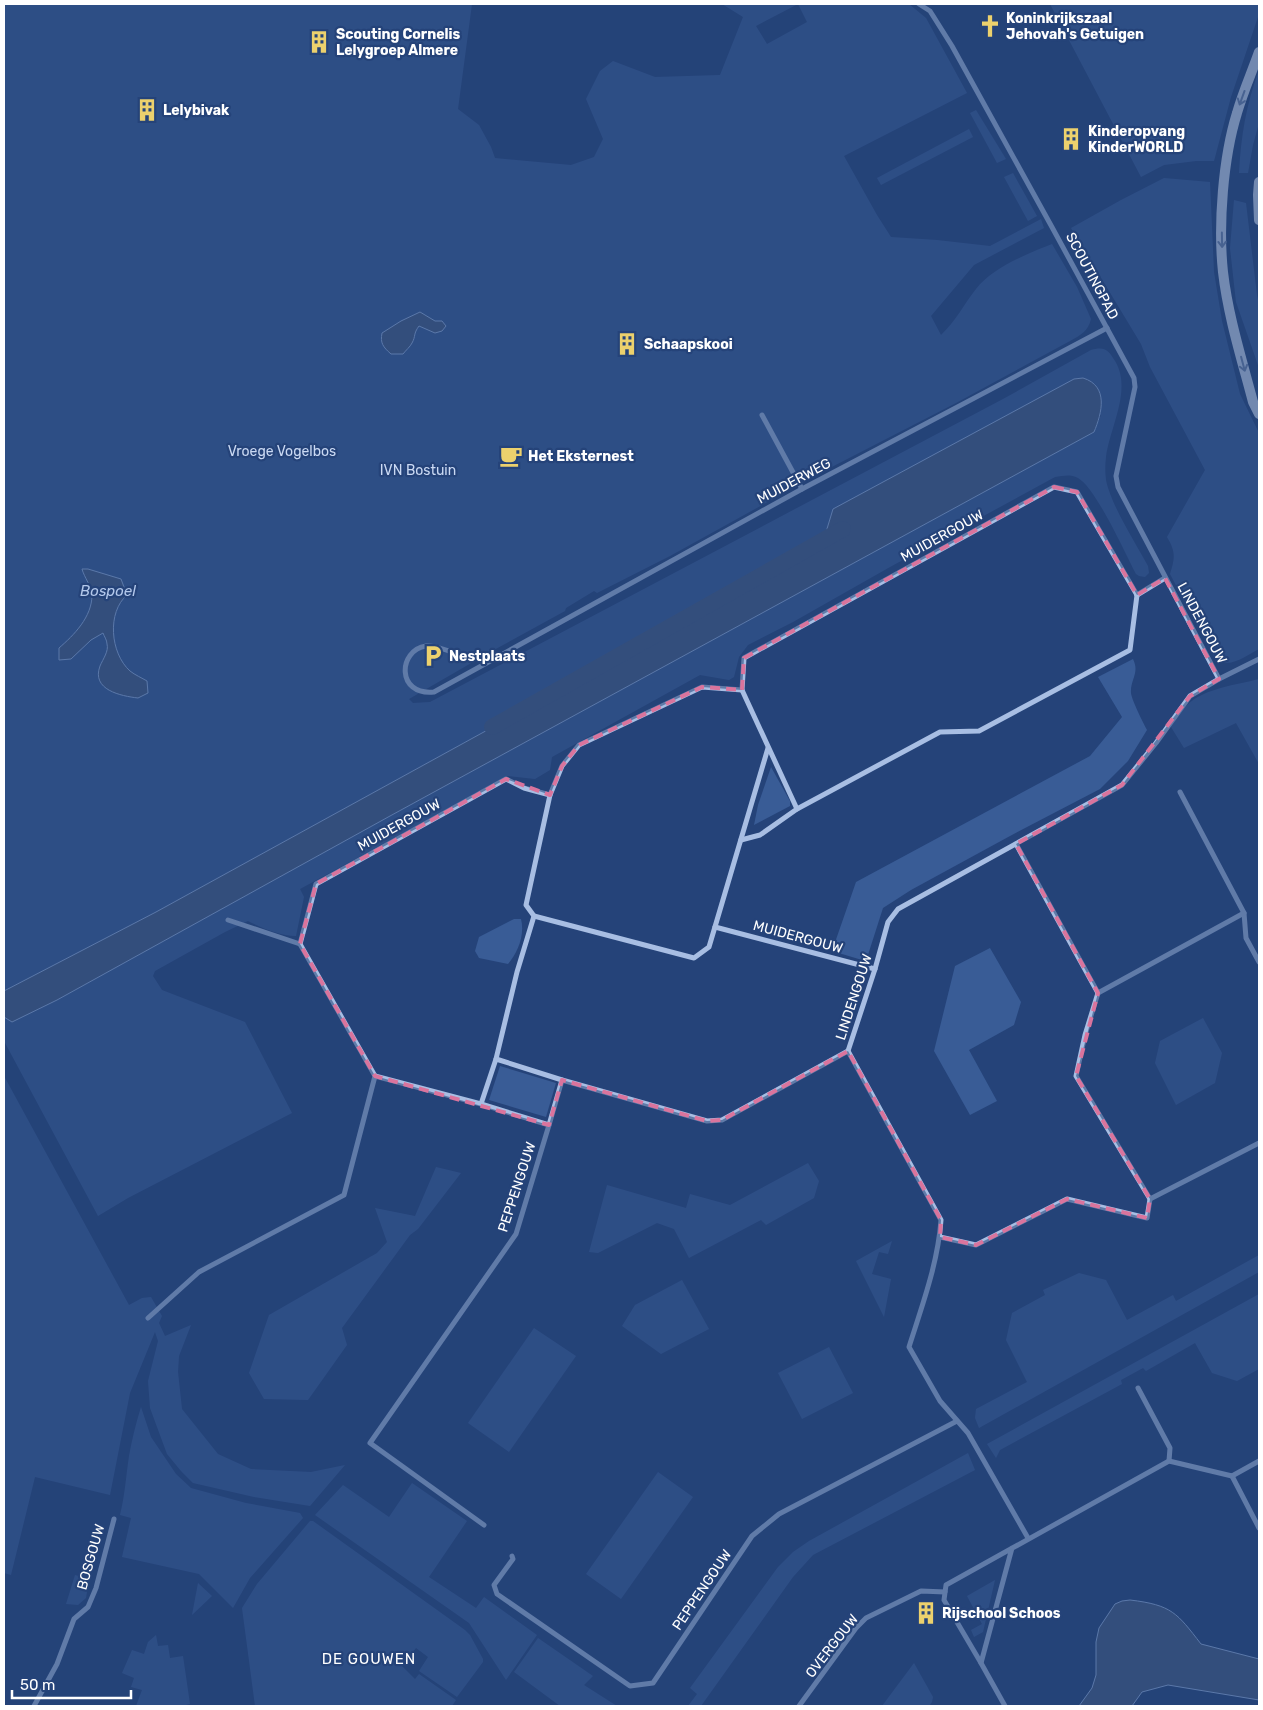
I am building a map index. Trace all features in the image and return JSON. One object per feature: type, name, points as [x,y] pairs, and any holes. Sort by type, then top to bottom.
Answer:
[{"type":"main road","points":[[1259,52],[1236,114],[1227,158],[1223,191],[1223,272],[1230,317],[1253,402],[1259,414]]},
{"type":"main road","points":[[1259,182],[1259,220]]},
{"type":"street","name":"SCOUTINGPAD","points":[[919,4],[930,11],[952,46],[1134,378],[1135,387],[1116,476],[1118,487],[1166,578]]},
{"type":"street","name":"MUIDERWEG","points":[[494,660],[802,489],[1107,328]]},
{"type":"street","points":[[762,415],[802,489]]},
{"type":"street","name":"MUIDERGOUW","points":[[797,809],[742,690],[744,658],[1054,487],[1077,492],[1137,595]]},
{"type":"street","points":[[741,840],[760,835],[797,809],[940,732],[979,731],[1130,650],[1137,595],[1166,578]]},
{"type":"street","name":"LINDENGOUW","points":[[1166,578],[1219,679]]},
{"type":"street","points":[[427,646],[440,648],[473,659],[494,660],[434,692],[423,693],[413,689],[405,673],[406,663],[415,650],[427,646]]},
{"type":"street","name":"LINDENGOUW","points":[[957,1421],[940,1401],[909,1347],[940,1237],[941,1220],[848,1051],[875,969],[888,922],[898,909],[1122,785],[1156,744],[1190,696],[1259,659]]},
{"type":"street","points":[[742,690],[702,687],[579,745],[562,766],[550,796],[526,905],[534,916],[694,958],[709,947],[768,748]]},
{"type":"street","name":"MUIDERGOUW","points":[[300,944],[316,884],[506,778],[524,788],[550,796]]},
{"type":"street","points":[[1180,792],[1244,913],[1246,938],[1259,962]]},
{"type":"street","points":[[1016,844],[1098,993]]},
{"type":"street","points":[[940,1237],[976,1245],[1067,1199],[1146,1218],[1150,1199],[1076,1076],[1085,1035],[1098,993],[1244,913]]},
{"type":"street","points":[[481,1104],[496,1059],[517,972],[534,916]]},
{"type":"street","points":[[148,1318],[199,1272],[344,1195],[375,1076],[300,944],[228,920]]},
{"type":"street","name":"MUIDERGOUW","points":[[715,927],[875,969]]},
{"type":"street","points":[[496,1059],[562,1080],[707,1121],[722,1120],[848,1051]]},
{"type":"street","points":[[375,1076],[481,1104],[549,1125],[562,1080]]},
{"type":"street","name":"PEPPENGOUW","points":[[484,1525],[370,1443],[516,1234],[549,1125]]},
{"type":"street","points":[[1150,1199],[1259,1143]]},
{"type":"street","points":[[1138,1388],[1170,1448],[1169,1460]]},
{"type":"street","points":[[957,1421],[965,1428],[1028,1538]]},
{"type":"street","name":"PEPPENGOUW","points":[[512,1556],[513,1559],[494,1585],[497,1594],[630,1686],[653,1683],[752,1536],[779,1514],[957,1421]]},
{"type":"street","points":[[1006,1706],[944,1600],[946,1585],[1169,1460],[1232,1476],[1259,1461]]},
{"type":"street","points":[[1232,1476],[1259,1528]]},
{"type":"street","name":"BOSGOUW","points":[[34,1706],[57,1664],[74,1619],[88,1607],[96,1588],[114,1519]]},
{"type":"street","points":[[981,1663],[1012,1548]]},
{"type":"street","name":"OVERGOUW","points":[[799,1706],[856,1628],[866,1618],[920,1591],[945,1592]]},
{"type":"highlighted area","points":[[1054,487],[1077,492],[1137,595],[1165,578],[1219,679],[1190,696],[1122,785],[1016,844],[1098,993],[1076,1076],[1150,1199],[1147,1218],[1067,1199],[976,1245],[940,1237],[941,1220],[848,1051],[722,1120],[707,1121],[562,1080],[549,1125],[375,1076],[300,944],[316,884],[506,779],[550,795],[562,766],[579,745],[702,687],[742,690],[744,658]]},
{"type":"green space","name":"Vroege Vogelbos","points":[[4,4],[472,4],[458,109],[479,125],[495,158],[571,165],[594,157],[603,139],[586,99],[600,71],[613,61],[655,77],[720,75],[743,17],[722,4],[798,4],[909,4],[926,18],[967,93],[844,156],[891,237],[990,246],[1041,219],[1044,228],[974,265],[931,316],[941,335],[983,281],[1011,262],[1052,244],[1077,287],[1091,319],[1086,330],[1081,335],[956,403],[820,473],[670,556],[597,593],[594,591],[566,608],[565,611],[409,699],[413,703],[430,702],[1095,349],[1104,349],[1111,355],[1119,369],[1121,381],[1119,407],[1106,457],[1106,480],[1113,501],[1148,566],[1149,573],[1145,577],[1136,574],[1101,507],[1085,484],[1072,476],[1055,477],[748,645],[739,657],[734,677],[729,680],[700,675],[552,757],[550,770],[535,779],[508,776],[300,889],[304,897],[296,936],[277,933],[248,921],[155,971],[153,976],[162,990],[245,1022],[292,1113],[128,1198],[98,1216],[4,1041],[4,1017],[13,1021],[57,1000],[1094,432],[1101,415],[833,509],[823,542],[777,571],[156,912],[4,991]],"holes":[[[798,4],[807,22],[767,44],[756,26]]]},
{"type":"green space","points":[[1050,4],[1259,4],[1259,14],[1231,97],[1214,161],[1164,165],[1141,177]]},
{"type":"green space","points":[[1259,70],[1259,123],[1248,173],[1239,173],[1245,121]]},
{"type":"green space","points":[[976,110],[1006,159],[997,163],[970,113]]},
{"type":"green space","points":[[969,129],[973,137],[881,185],[877,178]]},
{"type":"green space","points":[[1013,173],[1037,216],[1028,221],[1004,177]]},
{"type":"green space","points":[[1164,178],[1210,182],[1214,272],[1222,321],[1240,394],[1259,433],[1259,649],[1236,661],[1225,663],[1214,657],[1170,574],[1174,555],[1167,537],[1205,470],[1150,367],[1141,344],[1071,228]]},
{"type":"green space","points":[[1234,200],[1246,203],[1259,304],[1259,368],[1236,302],[1230,248]]},
{"type":"green space","points":[[1133,659],[1136,668],[1131,693],[1147,730],[1128,761],[1100,789],[911,890],[883,908],[867,958],[862,960],[832,951],[856,882],[1090,756],[1122,717],[1098,677]]},
{"type":"green space","points":[[1259,679],[1259,764],[1236,723],[1184,748],[1171,727],[1188,704],[1203,694]]},
{"type":"green space","points":[[771,767],[790,801],[790,806],[754,825],[758,805]]},
{"type":"green space","points":[[514,919],[521,919],[522,931],[518,949],[508,964],[479,958],[475,951],[479,937]]},
{"type":"green space","points":[[990,948],[1021,1002],[1014,1025],[969,1050],[997,1101],[970,1115],[934,1051],[955,966]]},
{"type":"green space","points":[[1203,1018],[1222,1053],[1215,1083],[1176,1105],[1155,1063],[1160,1041]]},
{"type":"green space","points":[[500,1066],[556,1083],[546,1117],[489,1100]]},
{"type":"green space","points":[[4,1076],[129,1305],[142,1298],[151,1297],[162,1316],[159,1323],[165,1336],[191,1325],[179,1356],[178,1372],[182,1409],[218,1454],[251,1469],[311,1472],[345,1465],[310,1506],[254,1497],[193,1483],[181,1471],[167,1454],[150,1408],[148,1381],[158,1341],[155,1332],[130,1393],[110,1495],[35,1477],[11,1575],[4,1573]]},
{"type":"green space","points":[[808,1163],[819,1181],[814,1198],[766,1225],[761,1220],[689,1258],[674,1229],[657,1223],[598,1253],[589,1252],[607,1185],[686,1208],[690,1194],[730,1205]]},
{"type":"green space","points":[[436,1167],[461,1173],[418,1229],[410,1235],[342,1328],[347,1345],[308,1400],[264,1399],[249,1373],[269,1315],[377,1253],[387,1242],[375,1208],[415,1216]]},
{"type":"green space","points":[[892,1241],[888,1254],[879,1252],[872,1274],[891,1279],[884,1317],[856,1261]]},
{"type":"green space","points":[[1259,1255],[1259,1272],[979,1428],[975,1418],[976,1409],[1027,1382],[1006,1340],[1012,1313],[1045,1295],[1043,1290],[1079,1273],[1106,1280],[1127,1320],[1173,1295],[1176,1301]]},
{"type":"green space","points":[[682,1280],[709,1329],[661,1354],[622,1326],[635,1305]]},
{"type":"green space","points":[[1259,1294],[1259,1369],[1237,1381],[1212,1373],[1195,1343],[1146,1371],[1143,1368],[1121,1380],[1122,1384],[1000,1450],[996,1458],[987,1444]]},
{"type":"green space","points":[[534,1328],[576,1356],[509,1452],[468,1423]]},
{"type":"green space","points":[[829,1347],[853,1393],[802,1419],[778,1373]]},
{"type":"green space","points":[[141,1407],[151,1437],[176,1474],[191,1488],[246,1503],[300,1513],[303,1518],[250,1578],[233,1608],[199,1574],[122,1557],[131,1518],[120,1515],[130,1450]]},
{"type":"green space","points":[[968,1453],[975,1470],[813,1555],[793,1577],[701,1706],[688,1706],[697,1694],[690,1688],[778,1567],[793,1552],[809,1541]]},
{"type":"green space","points":[[658,1472],[693,1497],[621,1599],[586,1574]]},
{"type":"green space","points":[[412,1483],[467,1521],[429,1577],[476,1608],[484,1597],[537,1635],[506,1680],[469,1623],[315,1515],[343,1485],[389,1517]]},
{"type":"green space","points":[[310,1521],[313,1521],[470,1635],[483,1662],[457,1697],[419,1671],[428,1657],[416,1648],[402,1666],[415,1679],[419,1674],[456,1700],[452,1706],[255,1706],[242,1608],[257,1584]]},
{"type":"green space","points":[[75,1575],[89,1579],[86,1598],[78,1605],[66,1604]]},
{"type":"green space","points":[[995,1580],[983,1632],[974,1637],[971,1630],[982,1624],[967,1596]]},
{"type":"green space","points":[[198,1583],[212,1596],[192,1615]]},
{"type":"green space","points":[[156,1635],[158,1646],[168,1645],[170,1658],[183,1656],[190,1704],[182,1706],[136,1706],[142,1690],[131,1687],[134,1678],[122,1673],[132,1650],[144,1654],[148,1642]]},
{"type":"green space","points":[[538,1638],[593,1676],[584,1685],[617,1706],[560,1706],[514,1672]]},
{"type":"green space","points":[[914,1663],[933,1697],[932,1702],[929,1706],[882,1706]]},
{"type":"water","points":[[420,312],[435,321],[442,321],[446,326],[442,331],[435,333],[419,326],[412,343],[403,354],[391,354],[383,345],[381,340],[382,333]]},
{"type":"water","points":[[1083,378],[1097,387],[1100,394],[1101,409],[1094,432],[57,1000],[12,1022],[4,1017],[4,991],[156,912],[777,571],[823,542],[833,509],[1074,379]]},
{"type":"water","name":"Bospoel","points":[[82,569],[121,579],[127,595],[116,612],[114,622],[115,644],[123,663],[130,671],[147,681],[148,693],[138,698],[124,696],[109,690],[100,681],[98,674],[107,647],[107,641],[103,633],[91,640],[71,659],[59,660],[59,648],[81,625],[89,611],[92,592]]},
{"type":"water","points":[[1130,1600],[1155,1605],[1172,1612],[1186,1625],[1201,1644],[1259,1659],[1259,1700],[1168,1685],[1142,1692],[1132,1706],[1079,1706],[1092,1688],[1096,1675],[1096,1642],[1099,1628],[1115,1604]]},
{"type":"waterway","points":[[492,727],[843,529]]},
{"type":"place","name":"Koninkrijkszaal Jehovah's Getuigen","points":[[990,26]]},
{"type":"place","name":"Scouting Cornelis Lelygroep Almere","points":[[319,42]]},
{"type":"place","name":"Lelybivak","points":[[147,110]]},
{"type":"place","name":"Kinderopvang KinderWORLD","points":[[1071,139]]},
{"type":"place","name":"Schaapskooi","points":[[627,344]]},
{"type":"place","name":"Het Eksternest","points":[[511,456]]},
{"type":"place","name":"Nestplaats","points":[[433,656]]},
{"type":"place","name":"Rijschool Schoos","points":[[926,1613]]},
{"type":"district","name":"DE GOUWEN","points":[[369,1659]]},
{"type":"park label","name":"IVN Bostuin","points":[[418,470]]}]
